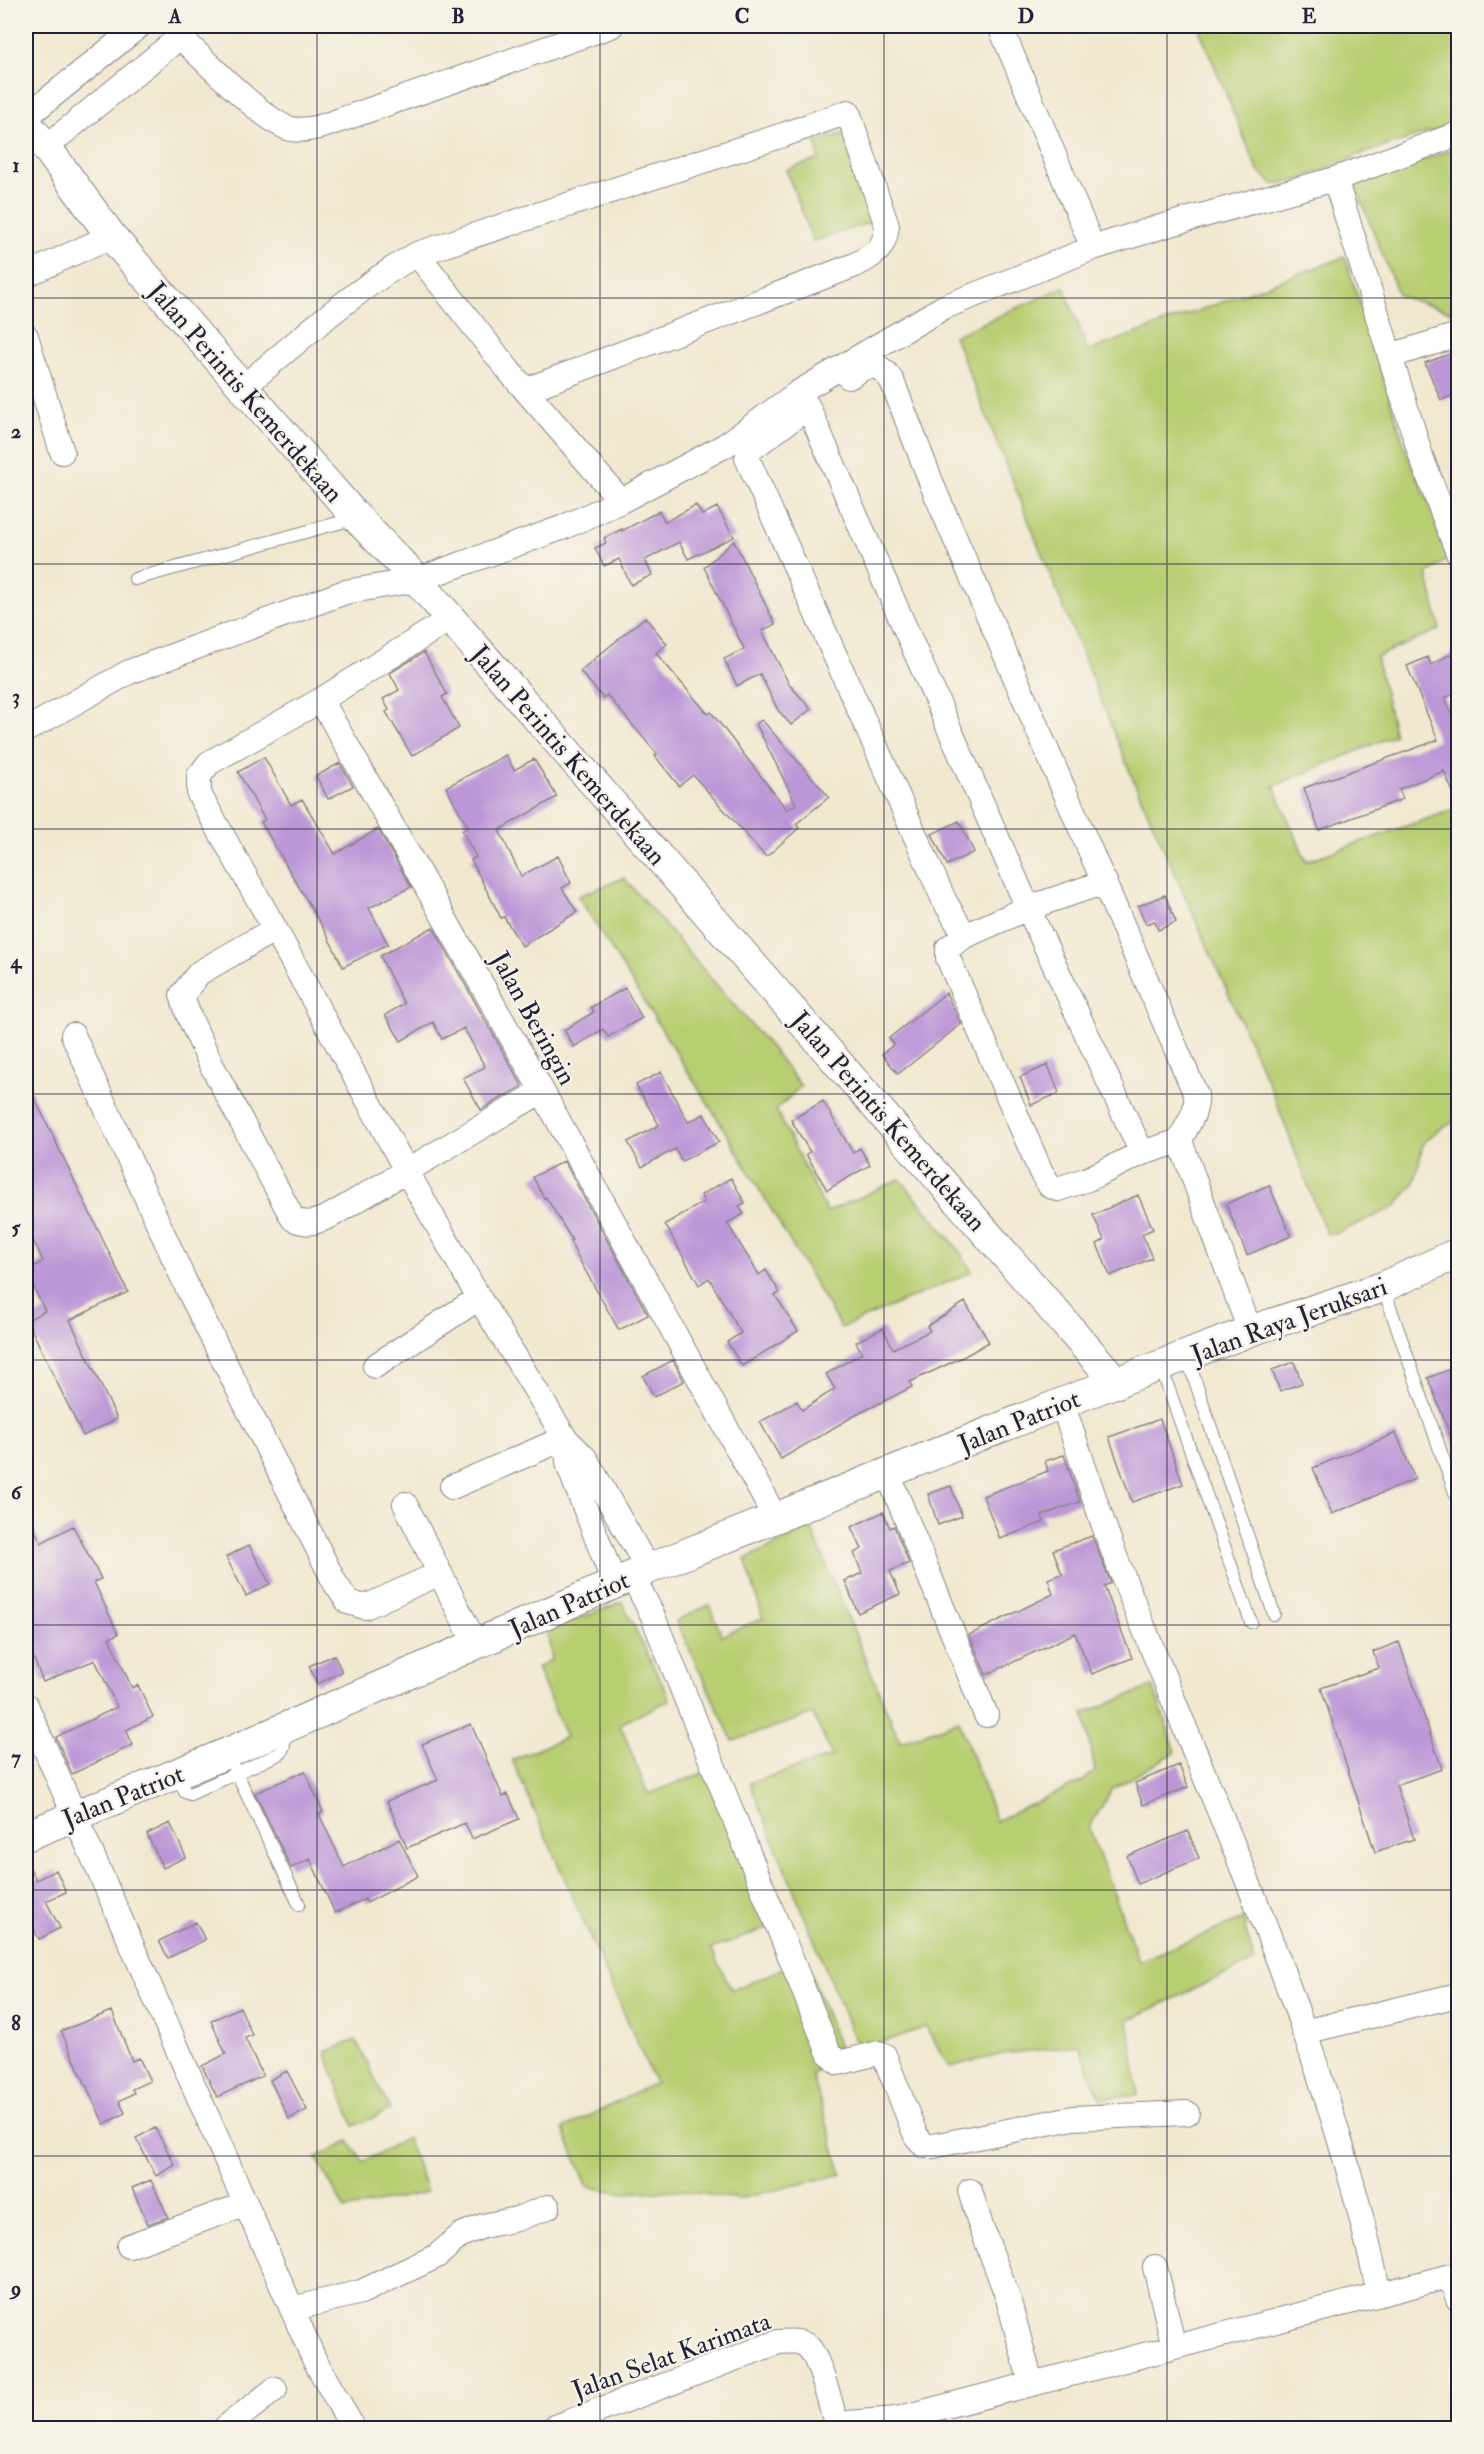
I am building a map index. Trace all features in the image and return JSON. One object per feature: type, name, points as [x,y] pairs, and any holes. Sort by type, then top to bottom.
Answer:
[{"type":"street","points":[[26,117],[139,26]]},
{"type":"street","points":[[46,147],[180,30],[271,120],[290,129],[303,131],[611,26]]},
{"type":"street","points":[[1000,26],[1093,248]]},
{"type":"street","points":[[242,388],[353,296],[386,271],[417,254],[848,112],[887,226],[883,245],[872,256],[855,265],[525,390]]},
{"type":"street","name":"Jalan Perintis Kemerdekaan","points":[[26,123],[111,236],[242,388],[357,518],[417,580],[1117,1383]]},
{"type":"street","points":[[964,936],[940,890],[747,458],[752,449],[804,400],[944,307],[1093,248],[1335,179],[1458,134]]},
{"type":"street","points":[[1335,179],[1422,459],[1458,553]]},
{"type":"street","points":[[26,275],[111,236]]},
{"type":"street","points":[[417,254],[525,390],[621,501]]},
{"type":"street","points":[[1390,356],[1458,335]]},
{"type":"street","points":[[26,336],[62,452]]},
{"type":"street","points":[[26,730],[129,672],[345,592],[417,580],[564,527],[621,501],[863,368],[872,366],[881,368],[892,381],[935,492],[1196,1095],[1197,1105],[1194,1114],[1185,1127],[1180,1142],[1250,1331]]},
{"type":"street","points":[[804,400],[1028,908],[1142,1153]]},
{"type":"street","points":[[450,619],[321,700],[209,763],[199,776],[198,783],[199,794],[205,808],[275,929],[407,1172],[479,1298],[564,1438],[585,1458],[829,2053],[839,2063],[878,2053],[884,2055],[916,2136],[920,2143],[933,2146],[1073,2118],[1187,2114]]},
{"type":"street","name":"Jalan Beringin","points":[[321,700],[542,1090],[771,1510]]},
{"type":"street","points":[[1105,882],[1028,908],[964,936],[948,948],[948,958],[1048,1183],[1055,1189],[1071,1186],[1142,1153],[1180,1142]]},
{"type":"street","points":[[275,929],[199,973],[182,995],[211,1065],[293,1219],[303,1224],[330,1216],[542,1090]]},
{"type":"street","points":[[72,1035],[197,1307],[335,1583],[348,1602],[365,1607],[440,1573]]},
{"type":"street","name":"Jalan Raya Jeruksari","points":[[1117,1383],[1250,1331],[1383,1287],[1458,1253]]},
{"type":"street","points":[[375,1366],[479,1298]]},
{"type":"street","name":"Jalan Patriot","points":[[26,1836],[177,1774],[232,1764],[278,1731],[473,1638],[632,1577],[771,1510],[888,1474],[1117,1383]]},
{"type":"street","points":[[1062,1403],[1114,1554],[1244,1873],[1304,2032],[1340,2141],[1368,2242],[1379,2294]]},
{"type":"street","points":[[452,1487],[564,1438]]},
{"type":"street","points":[[564,1438],[569,1467],[632,1577]]},
{"type":"street","points":[[888,1474],[986,1715]]},
{"type":"street","points":[[405,1504],[473,1638]]},
{"type":"street","points":[[26,1705],[314,2360],[353,2428]]},
{"type":"street","points":[[1304,2032],[1458,1995]]},
{"type":"street","points":[[970,2191],[1008,2298],[1031,2383]]},
{"type":"street","points":[[129,2246],[246,2204]]},
{"type":"street","points":[[292,2309],[361,2292],[437,2256],[461,2235],[483,2226],[517,2219],[548,2207]]},
{"type":"street","points":[[1155,2267],[1174,2347]]},
{"type":"street","points":[[1454,2275],[1458,2299]]},
{"type":"street","name":"Jalan Selat Karimata","points":[[553,2428],[778,2342],[798,2341],[810,2349],[818,2365],[836,2426],[896,2419],[1454,2275]]},
{"type":"street","points":[[225,2428],[276,2389]]},
{"type":"lane","points":[[135,579],[357,518]]},
{"type":"lane","points":[[1383,1287],[1458,1501]]},
{"type":"lane","points":[[1174,1362],[1274,1614]]},
{"type":"lane","points":[[1174,1362],[1251,1622]]},
{"type":"lane","points":[[232,1764],[299,1905]]},
{"type":"green space","points":[[1198,26],[1458,26],[1458,123],[1359,155],[1296,181],[1273,184],[1258,171]]},
{"type":"green space","points":[[849,132],[875,221],[813,241],[786,170],[819,159],[816,142]]},
{"type":"green space","points":[[1458,147],[1458,314],[1399,296],[1355,185]]},
{"type":"green space","points":[[1345,257],[1407,453],[1452,556],[1427,574],[1440,629],[1376,657],[1395,735],[1274,786],[1306,861],[1458,808],[1458,1120],[1438,1130],[1423,1144],[1415,1182],[1395,1207],[1335,1234],[1326,1233],[1274,1096],[1132,777],[954,336],[1064,287],[1088,351]]},
{"type":"green space","points":[[624,878],[772,1049],[801,1086],[776,1110],[827,1212],[900,1179],[958,1249],[972,1272],[841,1328],[722,1126],[578,896]]},
{"type":"green space","points":[[811,1528],[900,1742],[959,1721],[996,1821],[1083,1781],[1095,1771],[1084,1713],[1153,1686],[1176,1752],[1112,1789],[1089,1828],[1139,1961],[1243,1919],[1254,1961],[1128,2020],[1138,2095],[1100,2098],[1079,2045],[1003,2054],[949,2067],[926,2027],[859,2050],[750,1783],[832,1756],[813,1714],[733,1741],[676,1621],[709,1605],[722,1636],[763,1618],[745,1559]]},
{"type":"green space","points":[[622,1602],[670,1700],[620,1724],[648,1794],[721,1766],[787,1921],[711,1949],[732,1990],[806,1959],[842,2056],[812,2074],[842,2174],[738,2199],[676,2190],[625,2193],[588,2187],[563,2129],[655,2083],[512,1760],[566,1737],[537,1668],[552,1659],[547,1631]]},
{"type":"green space","points":[[356,2040],[390,2110],[354,2126],[325,2052]]},
{"type":"green space","points":[[407,2138],[427,2192],[345,2210],[316,2157],[349,2141],[363,2162]]},
{"type":"building","points":[[1458,351],[1458,394],[1441,400],[1425,363]]},
{"type":"building","points":[[696,505],[702,515],[717,507],[734,537],[688,559],[679,542],[645,560],[652,575],[631,585],[619,559],[604,566],[595,548],[606,543],[604,538],[659,511],[665,522]]},
{"type":"building","points":[[734,541],[775,624],[762,631],[789,684],[811,709],[791,725],[778,710],[760,674],[737,686],[724,659],[744,649],[704,567]]},
{"type":"building","points":[[645,617],[667,644],[656,653],[708,714],[711,712],[787,810],[796,804],[756,724],[762,720],[829,797],[796,824],[799,828],[766,857],[693,775],[679,786],[655,756],[657,754],[607,695],[603,698],[580,671]]},
{"type":"building","points":[[1458,650],[1458,692],[1445,698],[1458,729],[1458,804],[1444,771],[1399,789],[1403,799],[1319,830],[1304,788],[1438,740],[1407,666],[1428,657],[1431,665]]},
{"type":"building","points":[[424,652],[447,694],[442,697],[459,728],[412,756],[386,712],[389,710],[383,699],[399,690],[390,673]]},
{"type":"building","points":[[506,755],[514,770],[534,759],[557,797],[499,830],[521,876],[558,856],[571,883],[562,888],[577,912],[522,946],[504,917],[501,918],[471,860],[476,857],[462,831],[468,827],[446,787]]},
{"type":"building","points":[[264,757],[291,805],[302,799],[335,854],[378,829],[411,887],[369,908],[388,944],[343,967],[326,933],[261,822],[265,820],[238,772]]},
{"type":"building","points":[[340,763],[353,786],[328,799],[316,776]]},
{"type":"building","points":[[959,821],[974,852],[947,865],[932,834]]},
{"type":"building","points":[[1165,895],[1176,922],[1158,930],[1155,921],[1146,924],[1138,906]]},
{"type":"building","points":[[433,927],[522,1086],[481,1110],[463,1078],[485,1067],[464,1028],[442,1039],[433,1022],[401,1041],[385,1015],[404,1004],[380,956]]},
{"type":"building","points":[[625,988],[642,1018],[608,1037],[603,1029],[574,1047],[564,1030],[594,1012],[591,1007]]},
{"type":"building","points":[[946,993],[961,1024],[898,1074],[882,1054],[894,1044],[889,1038]]},
{"type":"building","points":[[1048,1065],[1059,1093],[1031,1105],[1020,1077]]},
{"type":"building","points":[[661,1072],[688,1122],[704,1114],[719,1142],[682,1161],[675,1149],[642,1167],[628,1142],[659,1125],[636,1085]]},
{"type":"building","points":[[26,1080],[128,1292],[70,1320],[117,1419],[83,1436],[27,1320],[45,1311],[26,1272],[43,1261],[26,1225]]},
{"type":"building","points":[[823,1101],[853,1153],[860,1148],[870,1165],[827,1190],[806,1154],[810,1152],[791,1120]]},
{"type":"building","points":[[564,1161],[648,1315],[619,1330],[577,1256],[570,1241],[572,1240],[533,1177]]},
{"type":"building","points":[[731,1178],[745,1203],[739,1206],[744,1214],[727,1223],[759,1275],[766,1270],[780,1293],[775,1295],[798,1331],[742,1366],[727,1342],[741,1333],[709,1278],[699,1285],[665,1224],[704,1202],[701,1195]]},
{"type":"building","points":[[1269,1185],[1291,1236],[1247,1255],[1226,1204]]},
{"type":"building","points":[[1138,1195],[1153,1229],[1142,1234],[1152,1258],[1110,1276],[1097,1244],[1104,1240],[1093,1215]]},
{"type":"building","points":[[965,1302],[989,1342],[910,1382],[912,1387],[852,1417],[781,1459],[760,1422],[797,1401],[802,1410],[835,1389],[826,1374],[862,1353],[856,1342],[883,1328],[893,1349],[930,1331],[927,1326]]},
{"type":"building","points":[[673,1360],[684,1381],[654,1397],[643,1376]]},
{"type":"building","points":[[1294,1362],[1302,1383],[1280,1391],[1272,1370]]},
{"type":"building","points":[[1458,1366],[1458,1452],[1457,1452],[1428,1378]]},
{"type":"building","points":[[1160,1419],[1183,1484],[1132,1502],[1109,1437]]},
{"type":"building","points":[[1396,1433],[1415,1479],[1332,1514],[1313,1468]]},
{"type":"building","points":[[1064,1455],[1080,1502],[1042,1515],[1044,1522],[1000,1539],[983,1496],[1048,1471],[1045,1461]]},
{"type":"building","points":[[951,1486],[962,1516],[938,1525],[928,1494]]},
{"type":"building","points":[[26,1510],[41,1543],[73,1526],[101,1579],[94,1582],[118,1634],[109,1638],[132,1688],[138,1685],[153,1717],[126,1730],[133,1745],[72,1774],[56,1737],[117,1707],[95,1660],[43,1682],[26,1639]]},
{"type":"building","points":[[883,1512],[890,1528],[894,1526],[909,1563],[890,1571],[900,1594],[858,1613],[845,1581],[862,1573],[854,1553],[862,1549],[851,1527]]},
{"type":"building","points":[[1092,1536],[1111,1583],[1104,1586],[1132,1658],[1092,1674],[1075,1633],[986,1675],[969,1635],[1053,1594],[1048,1579],[1062,1574],[1053,1550]]},
{"type":"building","points":[[249,1545],[270,1584],[246,1596],[226,1557]]},
{"type":"building","points":[[1399,1642],[1442,1769],[1396,1785],[1414,1839],[1375,1852],[1321,1688],[1379,1668],[1373,1652]]},
{"type":"building","points":[[334,1655],[342,1672],[317,1684],[309,1666]]},
{"type":"building","points":[[471,1724],[503,1797],[508,1794],[519,1819],[472,1839],[465,1823],[407,1848],[387,1801],[438,1780],[422,1744]]},
{"type":"building","points":[[1179,1765],[1188,1787],[1143,1805],[1135,1783]]},
{"type":"building","points":[[305,1771],[323,1812],[319,1814],[344,1867],[399,1839],[418,1876],[367,1903],[365,1899],[335,1913],[310,1859],[291,1868],[255,1793]]},
{"type":"building","points":[[170,1823],[186,1857],[163,1868],[147,1834]]},
{"type":"building","points":[[1188,1831],[1199,1858],[1138,1884],[1127,1856]]},
{"type":"building","points":[[26,1860],[36,1880],[56,1870],[66,1892],[46,1901],[60,1928],[39,1939],[26,1914]]},
{"type":"building","points":[[196,1922],[205,1940],[168,1958],[159,1941]]},
{"type":"building","points":[[240,2007],[252,2035],[245,2038],[263,2076],[217,2097],[202,2066],[226,2054],[211,2021]]},
{"type":"building","points":[[112,2011],[132,2061],[139,2058],[150,2081],[132,2089],[134,2093],[119,2101],[125,2113],[104,2124],[61,2031]]},
{"type":"building","points":[[287,2071],[307,2110],[289,2119],[270,2080]]},
{"type":"building","points":[[155,2128],[175,2165],[156,2176],[136,2138]]},
{"type":"building","points":[[151,2180],[168,2217],[148,2224],[132,2188]]}]
